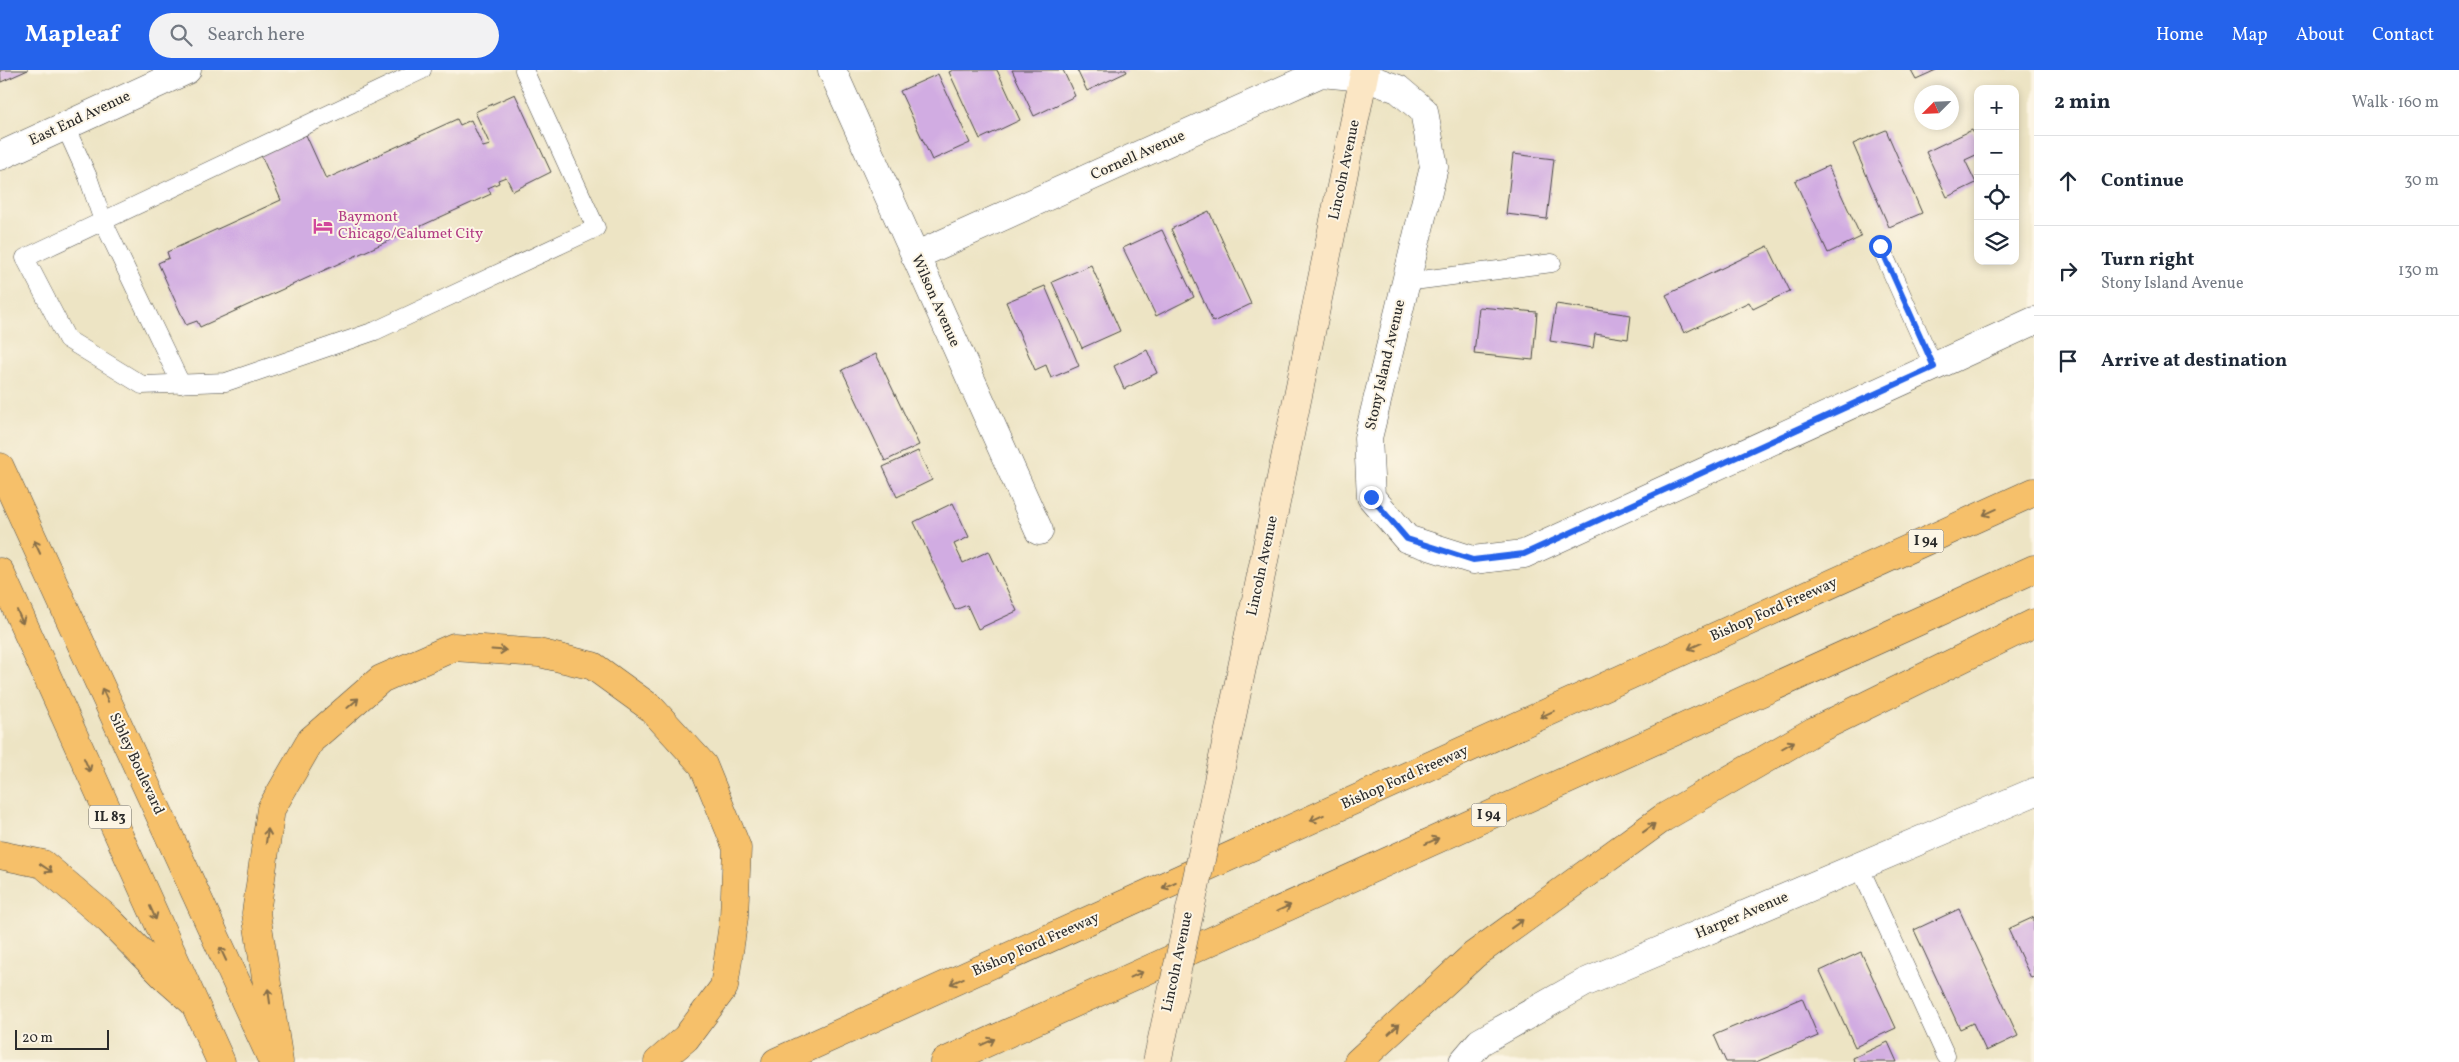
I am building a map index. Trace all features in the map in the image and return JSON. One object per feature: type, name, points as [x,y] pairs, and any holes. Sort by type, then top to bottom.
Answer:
[{"type":"main road","name":"Sibley Boulevard","points":[[0,466],[273,1062]]},
{"type":"main road","name":"Bishop Ford Freeway","points":[[776,1062],[2034,492]]},
{"type":"main road","name":"I 94","points":[[944,1062],[2034,569]]},
{"type":"main road","name":"IL 83","points":[[0,572],[221,1062]]},
{"type":"main road","points":[[1358,1062],[1474,955],[1663,818],[1814,731],[2034,623]]},
{"type":"main road","points":[[279,1062],[256,913],[271,809],[311,740],[381,680],[454,647],[539,653],[593,666],[651,708],[703,765],[737,848],[734,917],[724,987],[686,1038],[658,1062]]},
{"type":"main road","points":[[0,855],[43,864],[109,920],[167,979],[192,1001]]},
{"type":"street","name":"East End Avenue","points":[[0,156],[187,70]]},
{"type":"street","name":"Wilson Avenue","points":[[832,70],[1039,531]]},
{"type":"street","name":"Cornell Avenue","points":[[915,256],[1321,73],[1365,74]]},
{"type":"street","name":"Stony Island Avenue","points":[[1365,74],[1398,89],[1424,111],[1434,167],[1368,438],[1371,497],[1407,539],[1473,560],[1524,554],[2034,321]]},
{"type":"street","name":"Lincoln Avenue","points":[[1157,1062],[1365,74]]},
{"type":"street","name":"Harper Avenue","points":[[1462,1062],[1480,1042],[1584,983],[2034,792]]},
{"type":"lane","points":[[422,70],[25,258],[67,339],[142,385],[226,382],[375,331],[596,228],[524,70]]},
{"type":"lane","points":[[65,126],[88,177],[103,221],[181,384]]},
{"type":"lane","points":[[1880,246],[1934,367]]},
{"type":"lane","points":[[1406,282],[1552,263]]},
{"type":"lane","points":[[1859,866],[1946,1056]]},
{"type":"building","points":[[0,70],[28,70],[1,82]]},
{"type":"building","points":[[953,70],[997,70],[1020,120],[980,139],[949,72]]},
{"type":"building","points":[[1012,70],[1063,70],[1075,96],[1034,116]]},
{"type":"building","points":[[1077,70],[1126,70],[1127,72],[1087,91]]},
{"type":"building","points":[[1911,70],[1936,70],[1916,79]]},
{"type":"building","points":[[938,74],[970,143],[932,160],[900,91]]},
{"type":"building","name":"Baymont Chicago/Calumet City","points":[[515,94],[551,172],[513,191],[506,177],[498,180],[499,183],[488,188],[491,194],[200,327],[197,321],[186,325],[158,263],[169,258],[167,252],[281,200],[261,155],[306,135],[326,179],[457,119],[460,125],[471,120],[483,147],[490,145],[475,112]]},
{"type":"building","points":[[1886,130],[1922,213],[1889,227],[1853,144]]},
{"type":"building","points":[[1972,130],[1974,134],[1974,156],[1965,160],[1974,179],[1974,184],[1947,197],[1926,152]]},
{"type":"building","points":[[1513,154],[1554,159],[1547,219],[1506,214]]},
{"type":"building","points":[[1828,166],[1861,237],[1828,253],[1795,181]]},
{"type":"building","points":[[1209,211],[1251,304],[1213,322],[1171,229]]},
{"type":"building","points":[[1162,230],[1194,297],[1156,316],[1123,248]]},
{"type":"building","points":[[1768,246],[1790,291],[1753,309],[1749,302],[1684,333],[1666,295]]},
{"type":"building","points":[[1091,265],[1120,331],[1082,348],[1052,282]]},
{"type":"building","points":[[1045,286],[1079,366],[1051,378],[1046,365],[1035,370],[1006,302]]},
{"type":"building","points":[[1556,304],[1631,315],[1628,339],[1595,334],[1593,348],[1550,341]]},
{"type":"building","points":[[1479,307],[1537,312],[1533,360],[1474,354]]},
{"type":"building","points":[[1147,350],[1157,373],[1124,389],[1114,366]]},
{"type":"building","points":[[876,354],[919,445],[885,461],[842,370]]},
{"type":"building","points":[[918,451],[932,480],[897,497],[883,467]]},
{"type":"building","points":[[953,503],[969,537],[954,544],[963,563],[989,551],[1017,611],[978,629],[967,605],[955,610],[914,522]]},
{"type":"building","points":[[1959,909],[2018,1036],[1986,1051],[1973,1023],[1960,1029],[1914,930]]},
{"type":"building","points":[[2034,917],[2034,977],[2031,978],[2008,929]]},
{"type":"building","points":[[1861,952],[1896,1028],[1855,1047],[1820,971]]},
{"type":"building","points":[[1802,998],[1818,1036],[1756,1062],[1726,1062],[1714,1035]]},
{"type":"building","points":[[1888,1042],[1897,1062],[1854,1062],[1853,1058]]},
{"type":"place","name":"Baymont Chicago/Calumet City","points":[[323,226]]},
{"type":"route","points":[[1371,497],[1407,539],[1473,560],[1524,554],[1934,367],[1880,246]]}]
